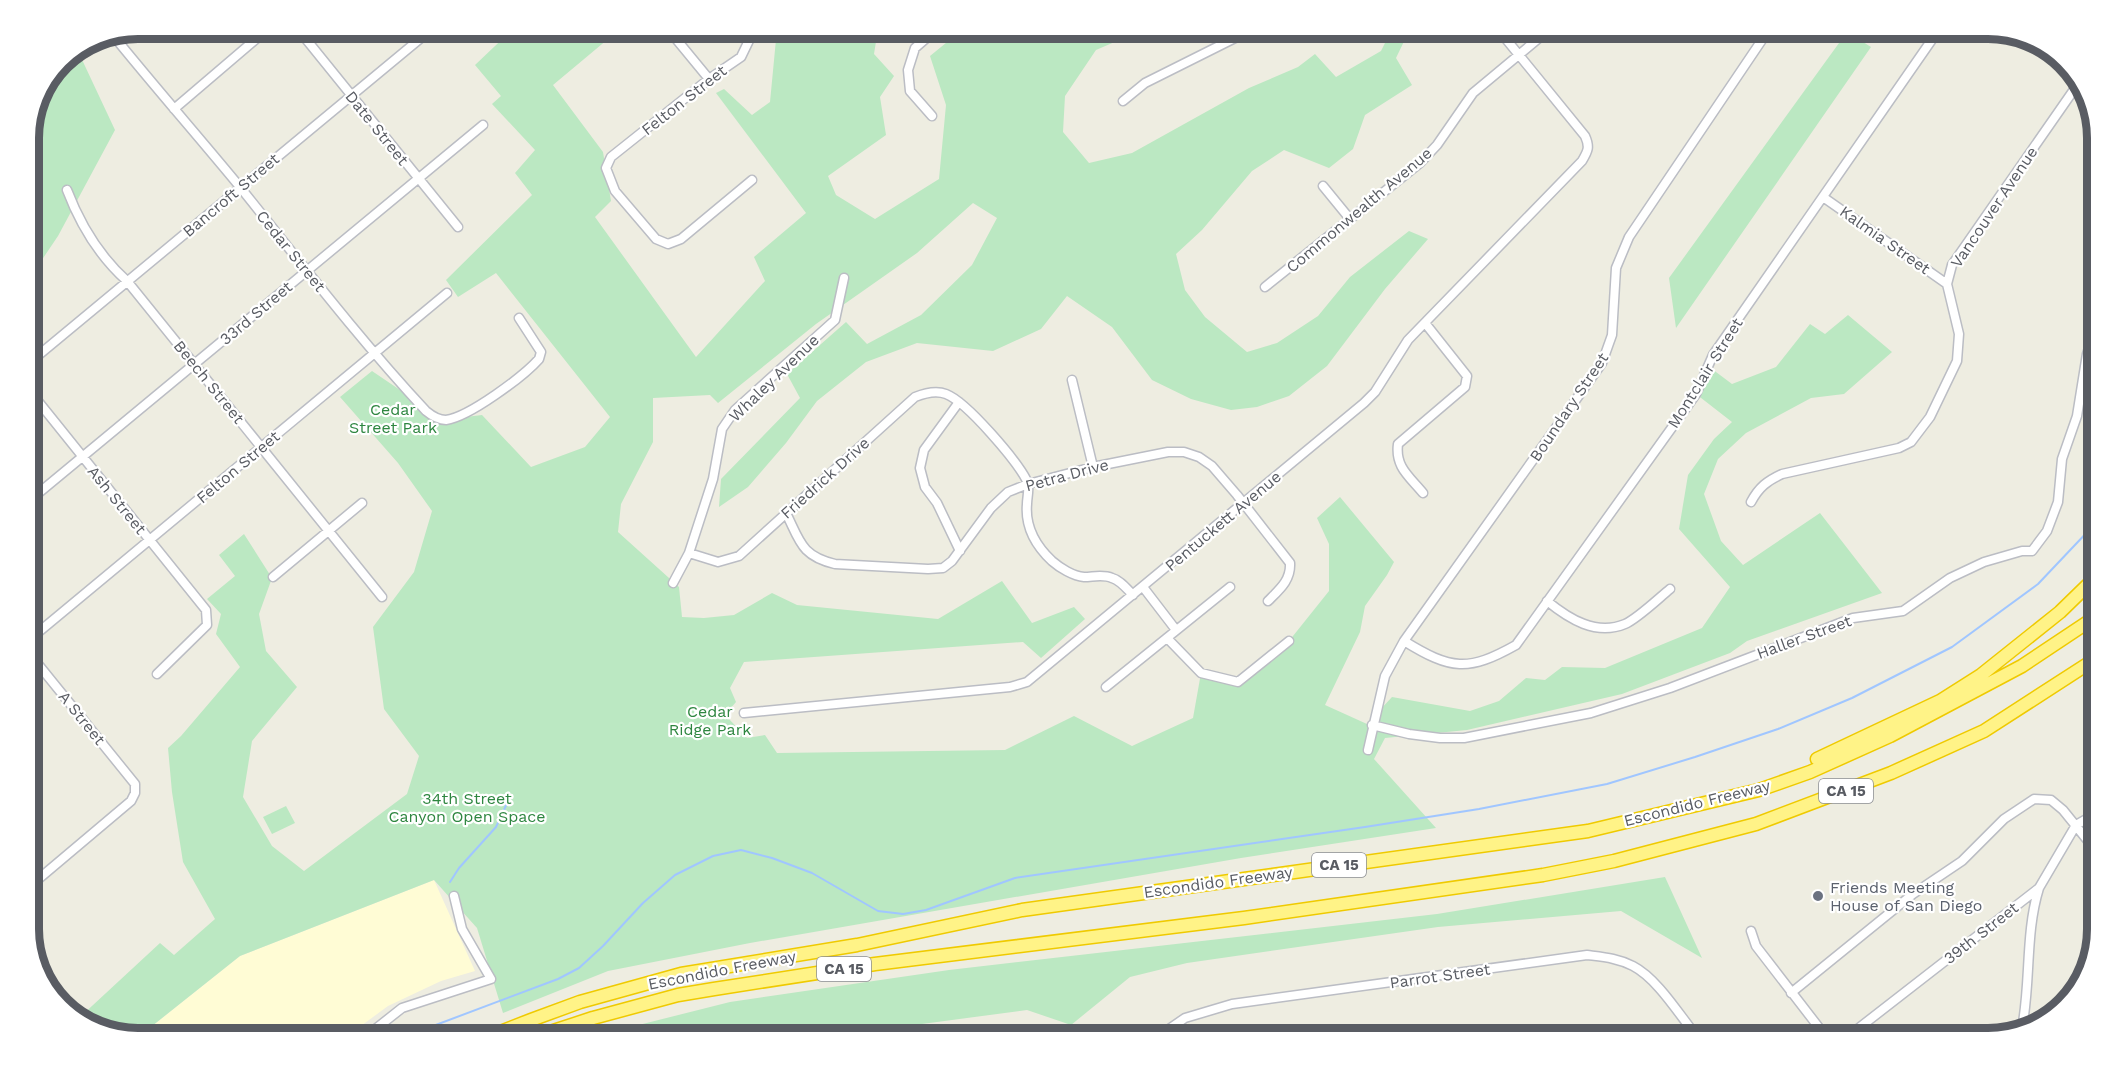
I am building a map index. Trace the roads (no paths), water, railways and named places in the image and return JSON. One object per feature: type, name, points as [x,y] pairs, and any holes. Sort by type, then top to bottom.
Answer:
[{"type":"highway","points":[[1718,799],[1783,775],[1940,701],[1982,675],[2031,637],[2087,586]]},
{"type":"highway","name":"Escondido Freeway","points":[[511,1028],[580,1002],[681,974],[857,945],[1022,910],[1588,831],[1759,790],[1810,772],[1890,736],[2022,666],[2087,623]]},
{"type":"highway","name":"Escondido Freeway","points":[[563,1028],[667,998],[714,989],[875,964],[1244,918],[1532,876],[1614,861],[1756,824],[1833,797],[1891,773],[1984,731],[2087,664]]},
{"type":"highway","points":[[506,1028],[531,1020]]},
{"type":"street","points":[[174,110],[256,39]]},
{"type":"street","name":"Date Street","points":[[306,39],[458,226]]},
{"type":"street","name":"Bancroft Street","points":[[39,355],[420,39]]},
{"type":"street","points":[[676,39],[709,79]]},
{"type":"street","name":"Felton Street","points":[[750,39],[741,57],[709,79],[611,157],[606,168],[615,191],[656,239],[668,244],[681,239],[752,180]]},
{"type":"street","points":[[925,39],[915,48],[908,70],[910,91],[932,116]]},
{"type":"street","points":[[1123,101],[1145,83],[1233,39]]},
{"type":"street","points":[[1506,39],[1518,54]]},
{"type":"street","name":"Commonwealth Avenue","points":[[1265,287],[1420,163],[1437,145],[1473,93],[1537,39]]},
{"type":"street","name":"Boundary Street","points":[[1368,750],[1372,724],[1385,676],[1404,641],[1602,363],[1612,334],[1616,268],[1629,237],[1763,39]]},
{"type":"street","name":"Montclair Street","points":[[1404,641],[1438,660],[1452,664],[1471,664],[1493,658],[1516,645],[1696,394],[1713,355],[1932,39]]},
{"type":"street","name":"Cedar Street","points":[[118,41],[240,188],[373,354],[435,418],[445,420],[453,418],[490,398],[535,364],[541,352],[519,318]]},
{"type":"street","name":"Pentuckett Avenue","points":[[744,713],[1010,687],[1027,682],[1364,404],[1375,392],[1408,340],[1582,161],[1588,152],[1589,145],[1585,136],[1518,54]]},
{"type":"street","name":"Vancouver Avenue","points":[[1751,502],[1758,488],[1768,480],[1782,474],[1899,448],[1911,442],[1920,432],[1930,417],[1957,361],[1959,334],[1947,284],[1952,265],[2074,89]]},
{"type":"street","name":"33rd Street","points":[[39,493],[483,125]]},
{"type":"street","points":[[1323,186],[1350,219]]},
{"type":"street","name":"Beech Street","points":[[67,190],[88,235],[114,269],[127,281],[195,364],[382,597]]},
{"type":"street","name":"Kalmia Street","points":[[1823,197],[1947,284]]},
{"type":"street","name":"Whaley Avenue","points":[[673,583],[689,553],[713,479],[722,429],[735,410],[836,320],[844,278]]},
{"type":"street","name":"Felton Street","points":[[39,632],[447,293]]},
{"type":"street","points":[[1423,493],[1399,464],[1398,444],[1464,387],[1467,376],[1425,323]]},
{"type":"street","name":"Haller Street","points":[[1372,724],[1409,734],[1464,738],[1591,713],[1670,688],[1853,618],[1903,611],[1950,578],[1984,562],[2022,551],[2032,551],[2047,531],[2058,502],[2062,459],[2077,416],[2087,354]]},
{"type":"street","points":[[1072,380],[1093,467]]},
{"type":"street","name":"Friedrick Drive","points":[[689,553],[711,561],[727,561],[739,556],[915,397],[935,392],[945,394],[959,402]]},
{"type":"street","points":[[960,551],[937,503],[925,487],[920,468],[924,450],[959,402],[974,414],[1028,484],[1026,516],[1031,532],[1040,548],[1053,562],[1071,573],[1083,577],[1114,578],[1133,595]]},
{"type":"street","name":"Ash Street","points":[[39,403],[206,610],[207,625],[156,674]]},
{"type":"street","name":"Petra Drive","points":[[786,513],[802,546],[812,556],[835,564],[943,568],[960,551],[991,508],[1008,492],[1028,484],[1093,467],[1157,453],[1184,452],[1212,466],[1290,562],[1290,572],[1286,582],[1268,601]]},
{"type":"street","points":[[273,577],[362,503]]},
{"type":"street","points":[[1143,587],[1176,630]]},
{"type":"street","points":[[1106,687],[1230,587]]},
{"type":"street","points":[[1547,601],[1579,623],[1601,629],[1626,624],[1670,589]]},
{"type":"street","points":[[1167,638],[1201,673],[1238,682],[1288,641]]},
{"type":"street","name":"A Street","points":[[39,665],[135,784],[135,793],[131,801],[39,879]]},
{"type":"street","points":[[1791,993],[1913,894],[1962,861],[2004,819],[2034,799],[2051,800],[2087,839]]},
{"type":"street","name":"39th Street","points":[[1859,1028],[2039,888],[2076,825],[2087,819]]},
{"type":"street","points":[[2023,1021],[2033,908],[2039,888]]},
{"type":"street","points":[[377,1028],[402,1008],[491,978],[462,929],[454,896]]},
{"type":"street","points":[[1751,932],[1756,946],[1819,1028]]},
{"type":"street","name":"Parrot Street","points":[[1170,1028],[1185,1018],[1232,1004],[1587,955],[1610,958],[1634,966],[1653,982],[1690,1028]]},
{"type":"waterway","points":[[428,1028],[558,979],[579,968],[643,903],[675,875],[713,856],[741,850],[772,858],[812,873],[878,911],[903,914],[926,910],[1015,878],[1479,809],[1607,784],[1778,729],[1852,698],[1952,647],[2038,584],[2087,532]]},
{"type":"waterway","points":[[450,882],[459,868],[496,827],[509,799]]},
{"type":"place","name":"Friends Meeting House of San Diego","points":[[1818,896]]},
{"type":"park label","name":"Cedar Street Park","points":[[393,418]]},
{"type":"park label","name":"Cedar Ridge Park","points":[[710,720]]},
{"type":"park label","name":"34th Street Canyon Open Space","points":[[467,807]]}]
